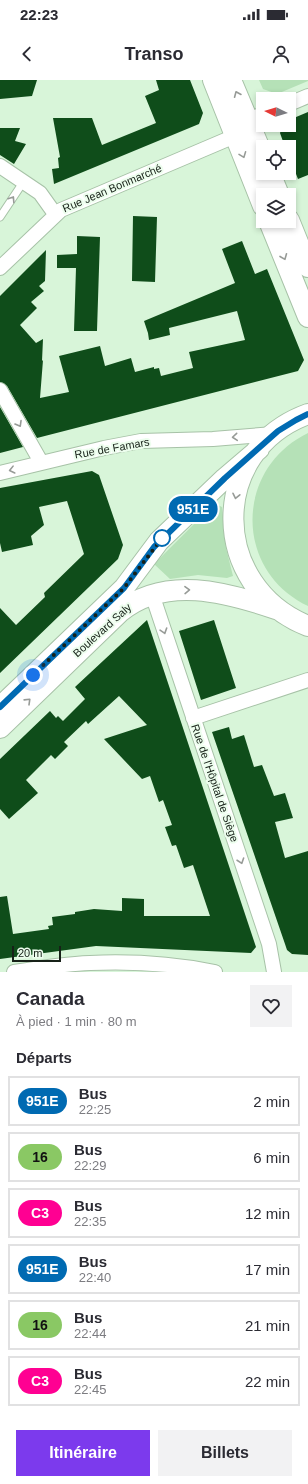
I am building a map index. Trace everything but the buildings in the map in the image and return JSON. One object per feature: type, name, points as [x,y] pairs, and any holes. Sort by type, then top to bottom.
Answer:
[{"type":"main road","points":[[214,80],[256,188]]},
{"type":"main road","points":[[231,80],[256,117]]},
{"type":"main road","points":[[272,228],[308,317]]},
{"type":"main road","points":[[292,228],[308,267]]},
{"type":"main road","points":[[308,414],[286,425],[274,434],[259,449],[247,466],[239,486],[234,511],[234,532],[238,553],[248,577],[257,590],[276,609],[294,620],[308,626]]},
{"type":"main road","name":"Boulevard Saly","points":[[0,707],[124,588],[159,541],[225,478],[259,449]]},
{"type":"main road","name":"Boulevard Saly","points":[[0,728],[120,612],[136,600],[152,594],[181,590],[214,592],[234,595],[276,609]]},
{"type":"street","points":[[296,101],[308,96]]},
{"type":"street","points":[[235,136],[256,117]]},
{"type":"street","name":"Rue Jean Bonmarché","points":[[1,264],[55,214],[72,204],[235,136]]},
{"type":"street","points":[[0,166],[40,192],[55,214]]},
{"type":"street","points":[[0,390],[41,462]]},
{"type":"street","name":"Rue de Famars","points":[[0,472],[141,441],[213,439],[274,434]]},
{"type":"street","name":"Rue de l'Hôpital de Siège","points":[[152,594],[269,944],[274,972]]},
{"type":"street","points":[[193,718],[308,680]]},
{"type":"street","points":[[14,972],[76,964],[207,971]]},
{"type":"lane","points":[[0,217],[24,181]]},
{"type":"green space","points":[[259,80],[308,80],[282,92],[271,92],[263,89]]},
{"type":"green space","points":[[308,433],[308,606],[284,590],[266,569],[256,545],[252,520],[256,494],[266,470],[284,449]]},
{"type":"green space","points":[[216,504],[222,507],[226,548],[233,576],[227,578],[198,575],[170,579],[154,564],[213,505]]},
{"type":"bus line","name":"951E","points":[[0,707],[124,588],[154,547],[225,478],[278,431],[286,425],[308,414]]},
{"type":"route","points":[[33,675],[124,588],[162,538]]}]
